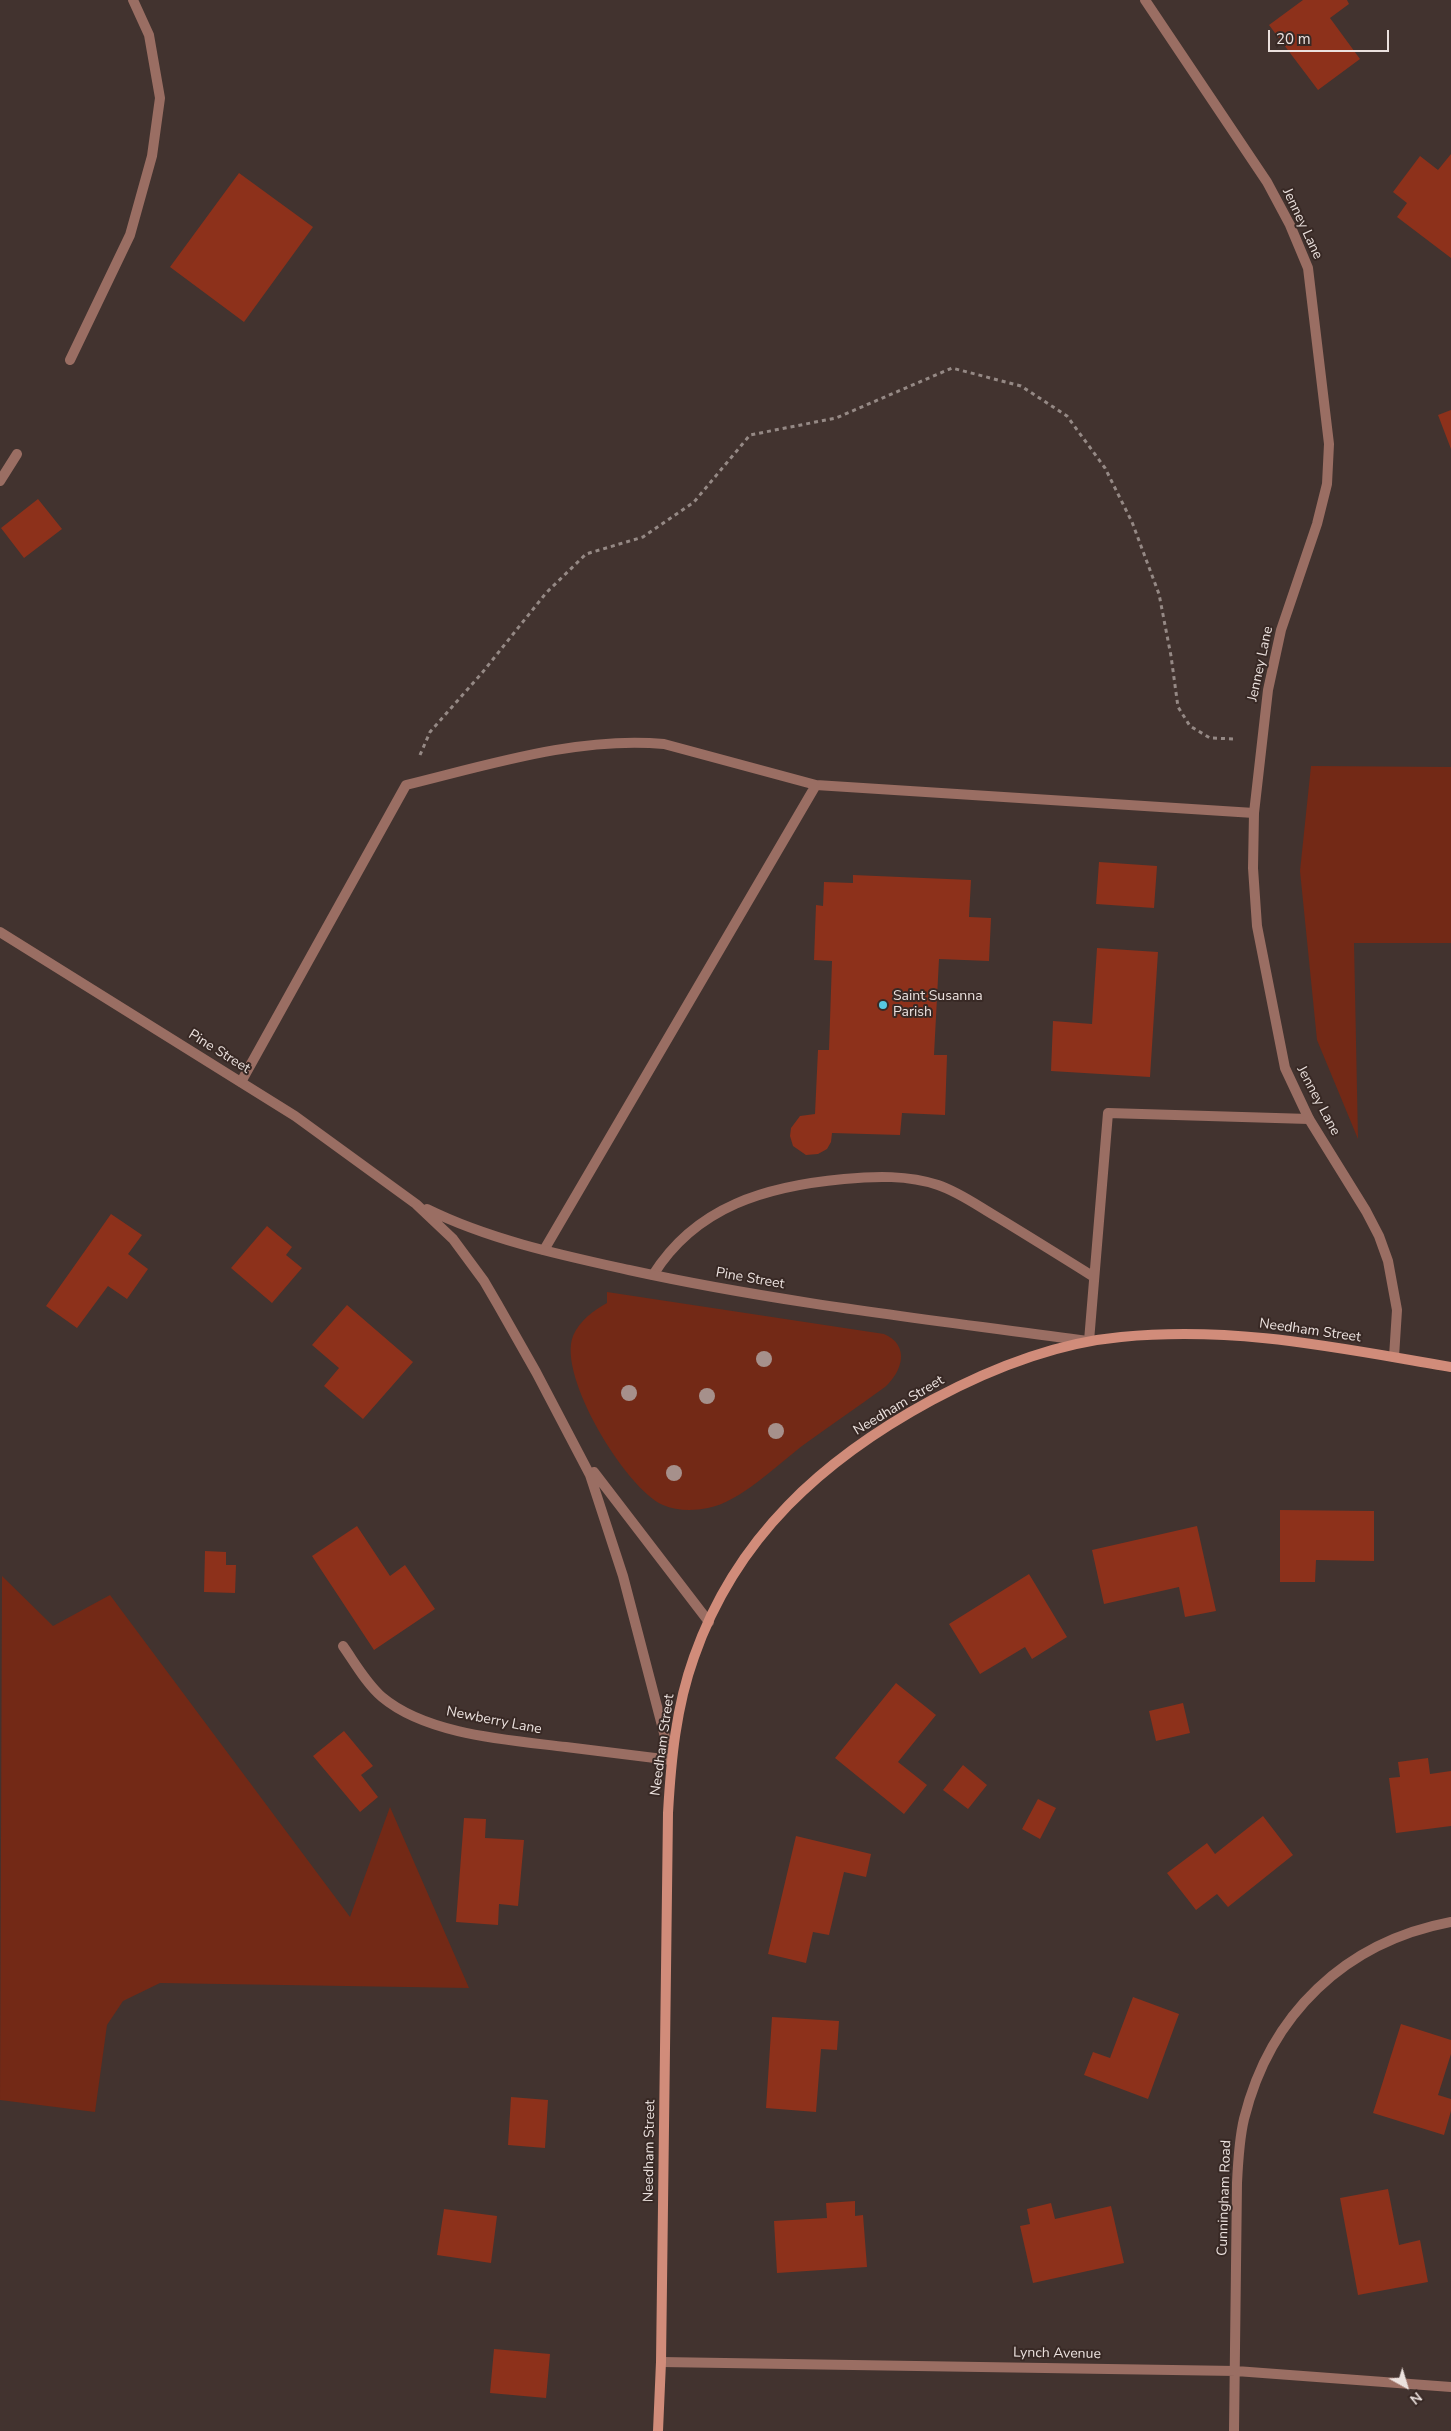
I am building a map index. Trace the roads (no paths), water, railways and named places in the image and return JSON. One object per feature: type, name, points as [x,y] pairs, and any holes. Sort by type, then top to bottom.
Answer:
[{"type":"main road","name":"Needham Street","points":[[658,2431],[661,2362],[668,1813],[671,1760],[683,1694],[694,1657],[729,1581],[756,1539],[788,1504],[825,1471],[894,1422],[974,1379],[1060,1348],[1088,1341],[1160,1334],[1217,1334],[1302,1341],[1451,1367]]},
{"type":"street","points":[[70,360],[130,235],[152,156],[160,98],[149,35],[133,0]]},
{"type":"street","name":"Jenney Lane","points":[[1145,0],[1267,182],[1290,225],[1308,268],[1314,304],[1329,444],[1327,484],[1317,524],[1281,630],[1268,690],[1254,813],[1253,868],[1258,936],[1285,1068],[1309,1119],[1366,1211],[1385,1253],[1394,1285],[1397,1310],[1394,1357]]},
{"type":"street","points":[[0,480],[17,454]]},
{"type":"street","points":[[241,1082],[406,785],[495,763],[579,747],[641,742],[664,744],[816,785],[1254,813]]},
{"type":"street","points":[[544,1250],[816,785]]},
{"type":"street","name":"Pine Street","points":[[0,932],[241,1082],[336,1144],[416,1204],[453,1239],[484,1281],[578,1448],[620,1509],[709,1622]]},
{"type":"street","points":[[1088,1341],[1108,1113],[1309,1119]]},
{"type":"street","points":[[653,1275],[674,1246],[691,1231],[711,1216],[737,1202],[795,1184],[889,1177],[938,1185],[962,1196],[1094,1277]]},
{"type":"street","name":"Pine Street","points":[[416,1204],[470,1227],[544,1250],[653,1275],[753,1295],[1088,1341]]},
{"type":"street","name":"Pine Street","points":[[578,1448],[596,1492],[616,1552],[671,1760]]},
{"type":"street","name":"Newberry Lane","points":[[343,1646],[368,1682],[382,1697],[400,1709],[440,1725],[522,1742],[671,1760]]},
{"type":"street","name":"Cunningham Road","points":[[1234,2431],[1236,2371],[1236,2183],[1244,2120],[1261,2068],[1284,2028],[1307,2000],[1350,1960],[1401,1935],[1451,1922]]},
{"type":"street","name":"Lynch Avenue","points":[[661,2362],[1236,2371],[1451,2387]]},
{"type":"place","name":"Saint Susanna Parish","points":[[883,1005]]}]
